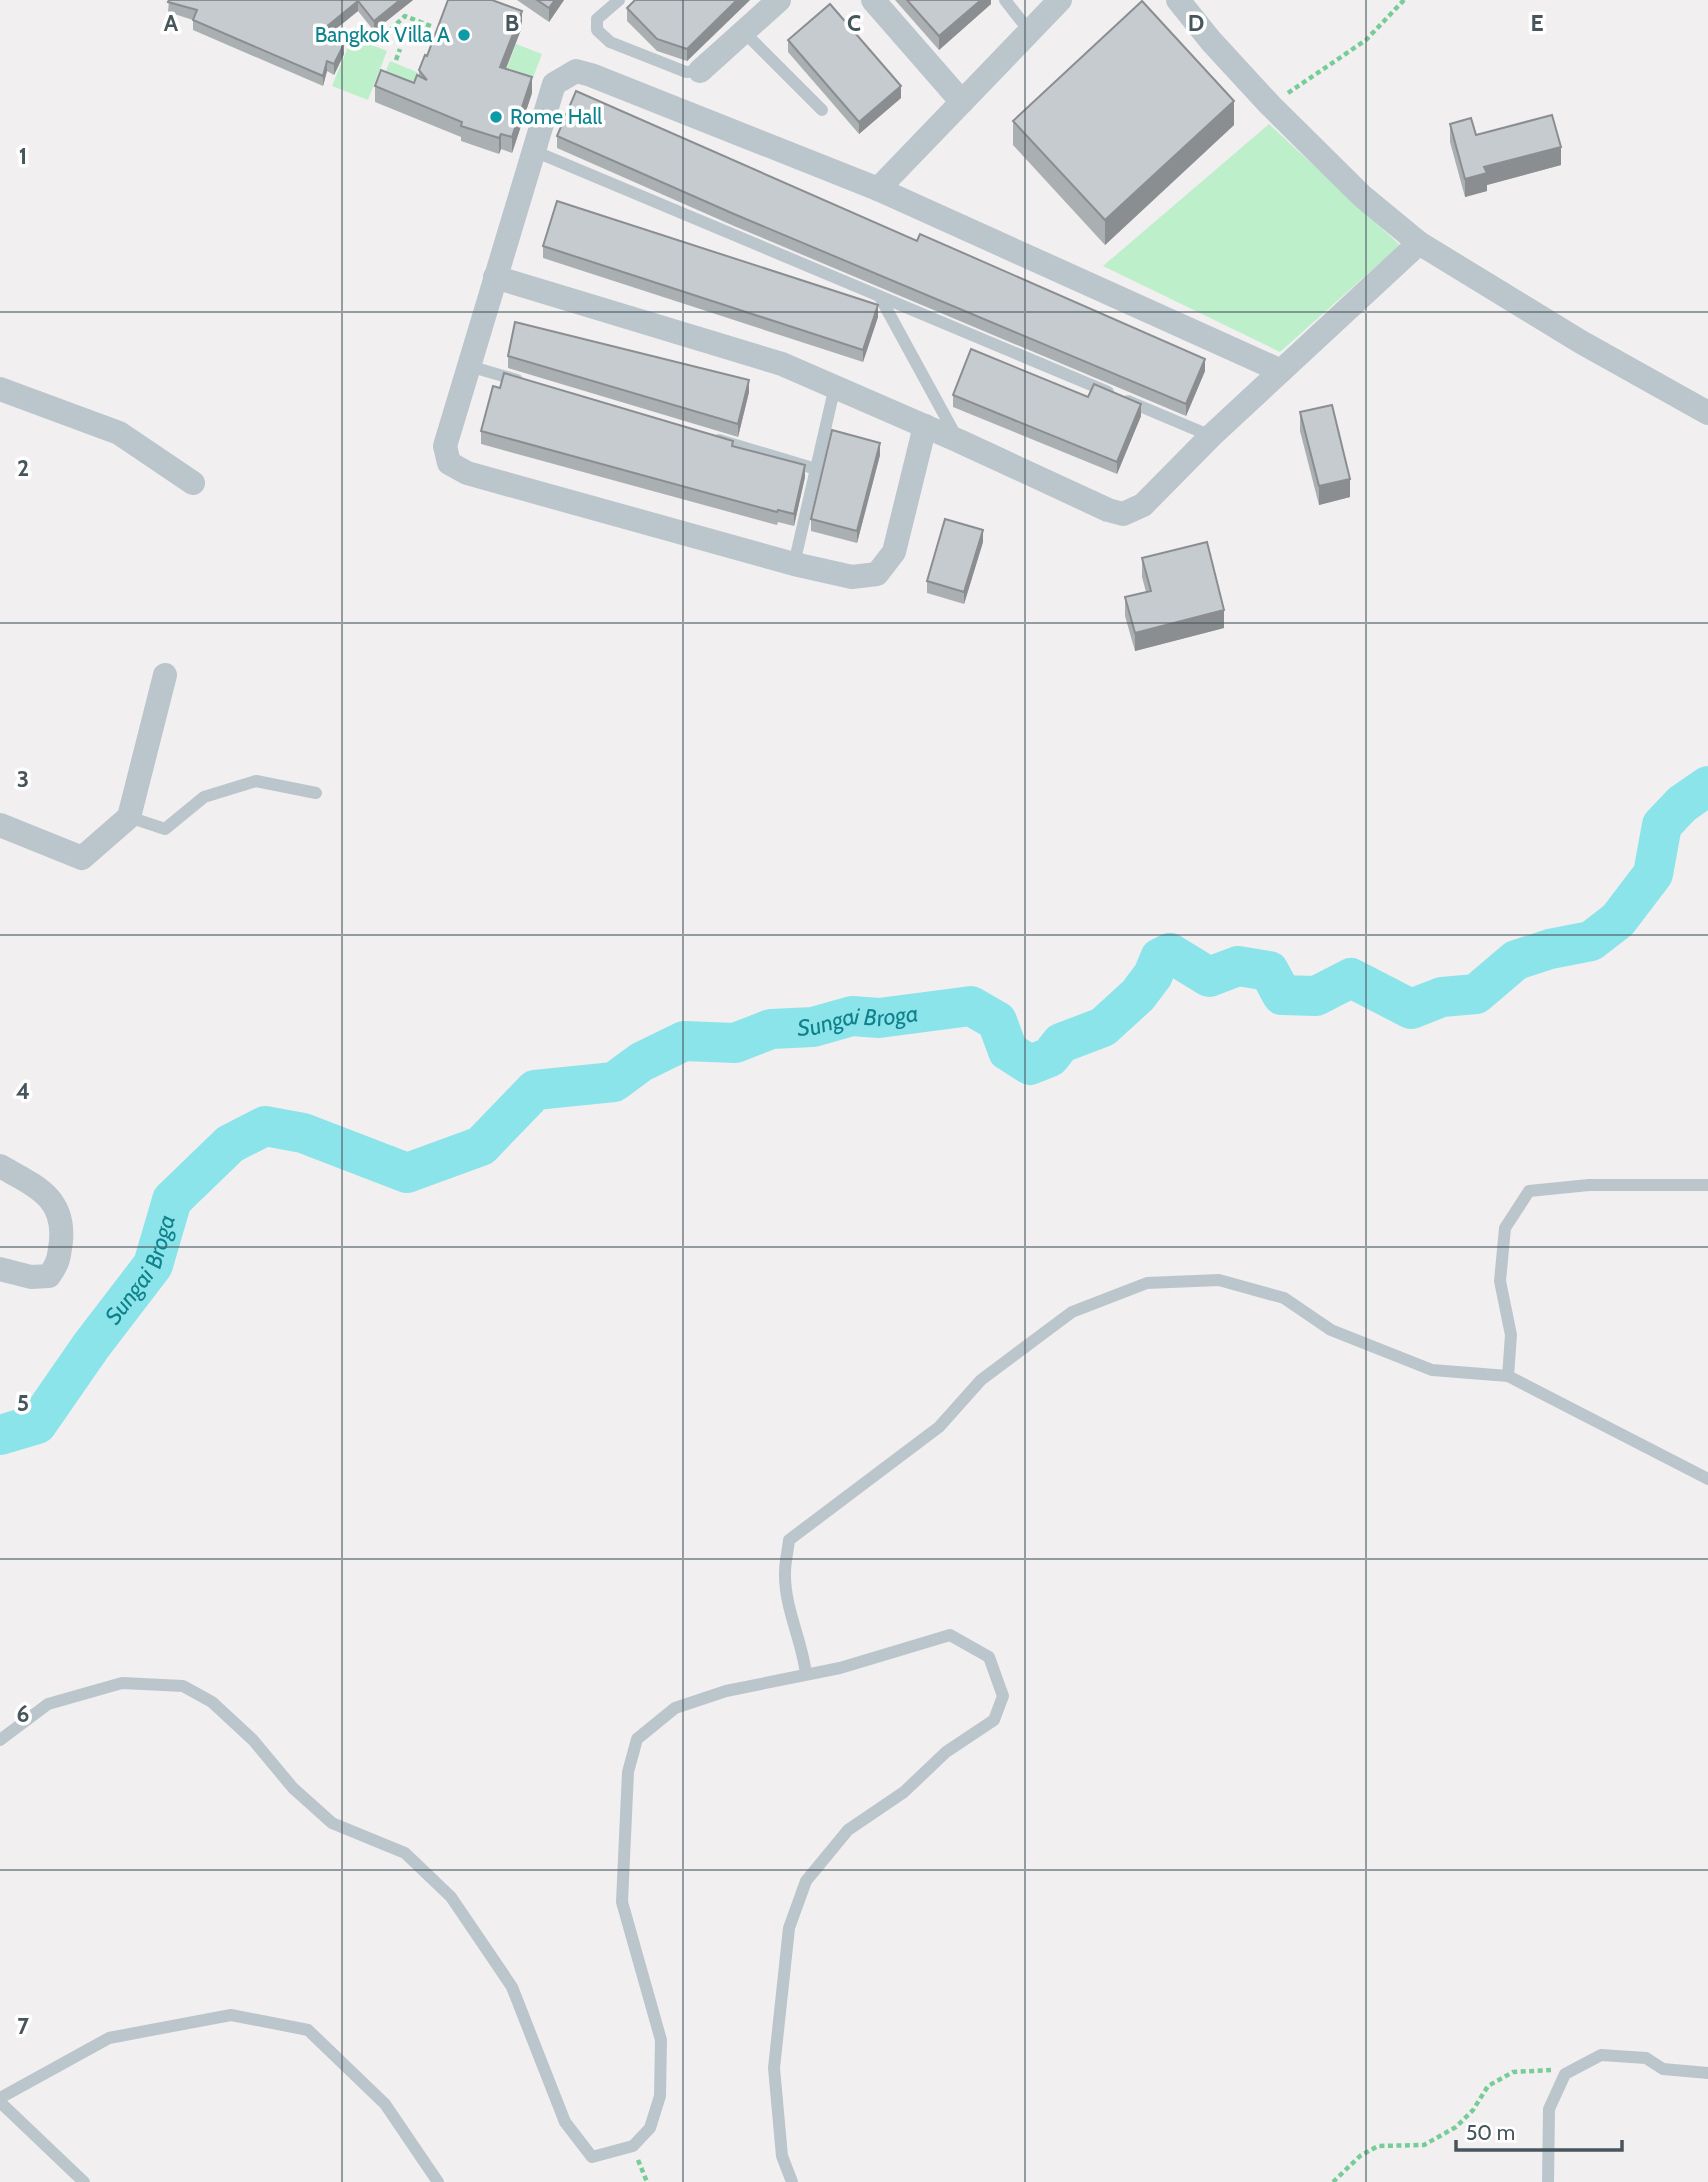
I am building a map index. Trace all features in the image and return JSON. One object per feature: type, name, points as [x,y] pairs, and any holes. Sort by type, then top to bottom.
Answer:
[{"type":"street","points":[[701,71],[779,0]]},
{"type":"street","points":[[873,0],[962,102]]},
{"type":"street","points":[[878,189],[1060,0]]},
{"type":"street","points":[[1178,0],[1211,41],[1270,105],[1362,196],[1419,243],[1581,342],[1708,413]]},
{"type":"street","points":[[925,426],[894,552],[877,574],[852,578],[467,473],[449,463],[445,446],[554,84],[576,71],[604,80],[878,189],[1281,371]]},
{"type":"street","points":[[495,278],[782,364],[1108,510],[1123,514],[1143,505],[1212,436],[1419,243]]},
{"type":"street","points":[[0,389],[119,433],[193,483]]},
{"type":"street","points":[[0,825],[82,858],[129,817],[165,676]]},
{"type":"street","points":[[0,1166],[38,1188],[52,1200],[62,1226],[59,1262],[49,1276],[31,1277],[0,1269]]},
{"type":"lane","points":[[619,0],[597,19],[597,30],[610,42],[686,72],[701,71]]},
{"type":"lane","points":[[1005,0],[1030,32]]},
{"type":"lane","points":[[744,32],[822,110]]},
{"type":"lane","points":[[534,151],[1212,436]]},
{"type":"lane","points":[[880,297],[958,441]]},
{"type":"lane","points":[[469,366],[536,386]]},
{"type":"lane","points":[[794,564],[835,386]]},
{"type":"lane","points":[[709,437],[816,469]]},
{"type":"lane","points":[[129,817],[165,829],[204,797],[256,781],[316,793]]},
{"type":"lane","points":[[1508,1376],[1511,1335],[1500,1281],[1506,1228],[1529,1191],[1589,1185],[1708,1185]]},
{"type":"lane","points":[[806,1674],[804,1657],[789,1609],[785,1573],[789,1540],[939,1427],[981,1380],[1072,1312],[1147,1283],[1219,1280],[1284,1298],[1331,1330],[1432,1370],[1508,1376],[1708,1479]]},
{"type":"lane","points":[[0,1740],[48,1704],[122,1683],[183,1686],[212,1702],[253,1740],[293,1788],[332,1823],[405,1853],[451,1897],[512,1987],[565,2122],[592,2157],[633,2146],[650,2128],[660,2096],[661,2040],[622,1902],[628,1772],[637,1739],[675,1707],[726,1691],[840,1668],[950,1634],[989,1657],[1003,1696],[994,1720],[946,1752],[904,1792],[848,1830],[806,1881],[789,1928],[774,2068],[782,2155],[792,2182]]},
{"type":"lane","points":[[84,2182],[0,2100],[109,2038],[231,2015],[308,2030],[386,2104],[438,2182]]},
{"type":"lane","points":[[1548,2182],[1549,2109],[1565,2074],[1601,2055],[1646,2058],[1663,2068],[1708,2073]]},
{"type":"path","points":[[1270,105],[1366,40],[1405,0]]},
{"type":"path","points":[[378,41],[405,16],[433,27]]},
{"type":"path","points":[[396,60],[400,49]]},
{"type":"path","points":[[1333,2182],[1360,2156],[1378,2146],[1424,2145],[1456,2127],[1473,2110],[1488,2086],[1513,2073],[1546,2069],[1565,2074]]},
{"type":"path","points":[[633,2146],[647,2182]]},
{"type":"green space","points":[[352,37],[387,51],[368,100],[332,86]]},
{"type":"green space","points":[[516,44],[542,54],[531,83],[505,73]]},
{"type":"green space","points":[[390,61],[419,73],[410,95],[381,83]]},
{"type":"green space","points":[[1269,124],[1400,245],[1280,352],[1103,266]]},
{"type":"building","points":[[400,0],[374,21],[358,1],[320,32],[344,44],[334,64],[327,61],[323,76],[193,20],[197,10],[168,2]]},
{"type":"building","points":[[448,0],[492,0],[522,11],[500,67],[532,77],[512,137],[501,134],[499,138],[461,126],[462,122],[375,86],[381,70],[414,83],[417,75],[427,80],[419,70]]},
{"type":"building","points":[[537,0],[555,0],[549,8]]},
{"type":"building","points":[[635,0],[737,0],[687,49],[657,39],[627,8]]},
{"type":"building","points":[[907,0],[981,0],[939,36]]},
{"type":"building","points":[[1142,1],[1234,101],[1105,220],[1013,121]]},
{"type":"building","points":[[830,4],[901,86],[859,122],[788,40]]},
{"type":"building","points":[[576,91],[917,241],[920,234],[1205,359],[1186,404],[734,214],[557,136]]},
{"type":"building","points":[[1552,115],[1561,147],[1484,167],[1487,173],[1465,179],[1450,124],[1471,118],[1476,135]]},
{"type":"building","points":[[557,201],[878,305],[863,350],[543,246]]},
{"type":"building","points":[[515,322],[749,380],[738,424],[508,356]]},
{"type":"building","points":[[971,349],[1088,397],[1094,384],[1141,404],[1117,462],[953,395]]},
{"type":"building","points":[[504,373],[733,441],[732,446],[805,465],[794,514],[778,510],[777,512],[481,431],[493,386],[500,388]]},
{"type":"building","points":[[1332,405],[1350,479],[1319,486],[1300,412]]},
{"type":"building","points":[[832,430],[880,443],[857,531],[811,519]]},
{"type":"building","points":[[945,519],[983,530],[964,592],[927,581]]},
{"type":"building","points":[[1207,542],[1224,610],[1135,633],[1125,597],[1151,591],[1142,558]]},
{"type":"waterway","name":"Sungai Broga","points":[[0,1435],[37,1424],[91,1346],[153,1265],[172,1200],[230,1144],[265,1126],[303,1133],[407,1173],[481,1146],[535,1090],[614,1082],[641,1062],[684,1041],[735,1043],[771,1029],[813,1027],[852,1016],[879,1018],[971,1006],[997,1021],[1008,1051],[1030,1065],[1050,1057],[1061,1043],[1103,1027],[1138,995],[1153,975],[1160,958],[1170,953],[1209,977],[1238,966],[1269,971],[1282,995],[1316,996],[1351,978],[1411,1009],[1442,997],[1476,994],[1516,960],[1550,949],[1591,941],[1618,920],[1653,874],[1662,825],[1682,804],[1708,786]]},
{"type":"place","name":"Bangkok Villa A","points":[[464,35]]},
{"type":"place","name":"Rome Hall","points":[[496,117]]}]
